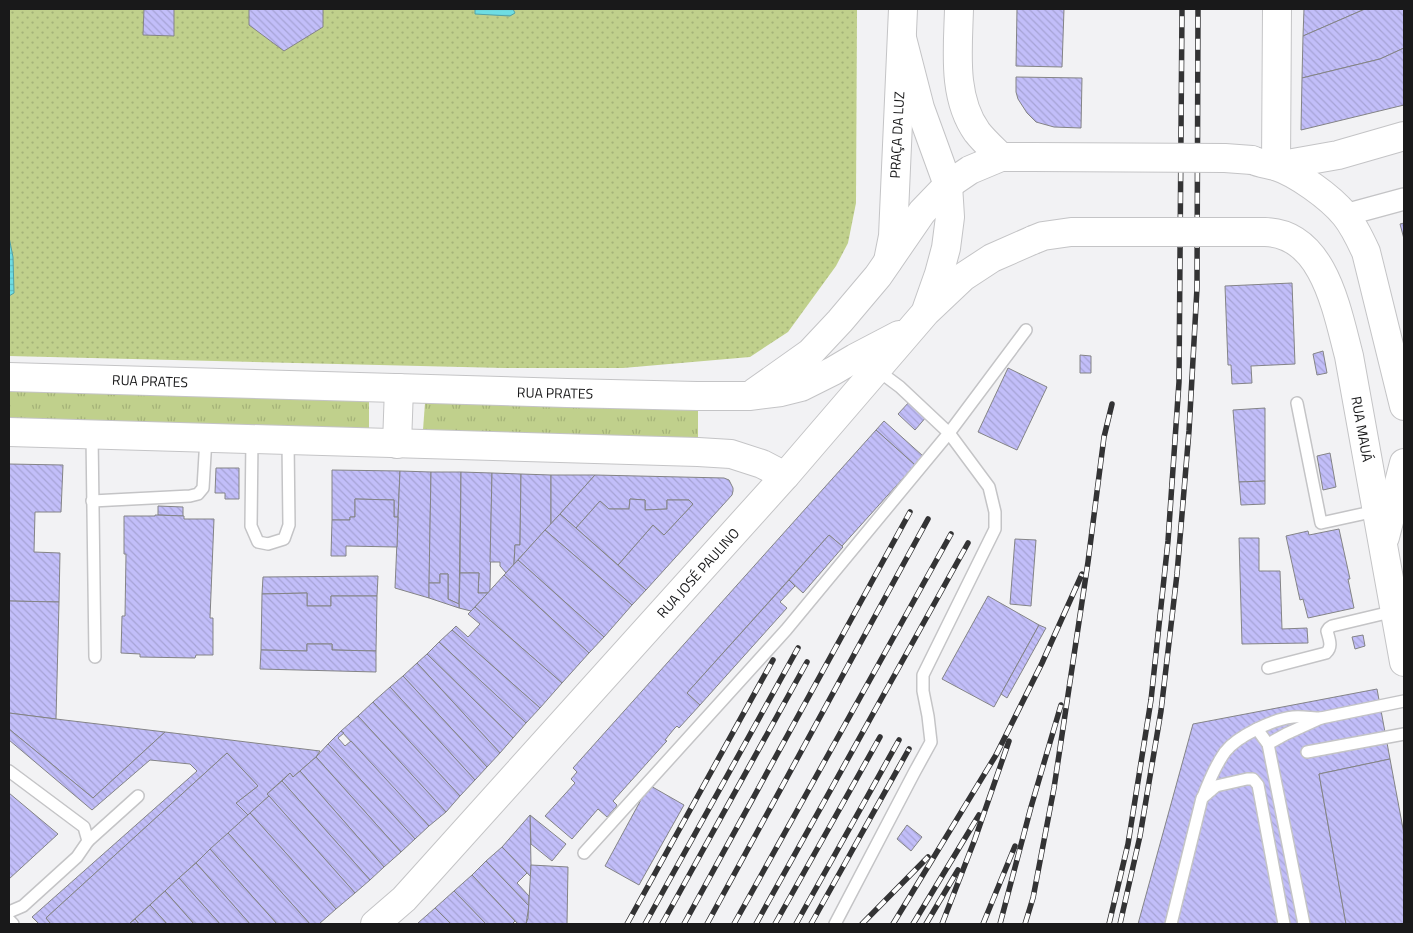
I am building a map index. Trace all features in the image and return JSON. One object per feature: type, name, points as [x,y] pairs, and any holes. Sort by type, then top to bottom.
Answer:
[{"type":"main road","name":"PRAÇA DA LUZ","points":[[888,261],[893,236],[903,9]]},
{"type":"main road","points":[[959,9],[958,60],[960,91],[968,114],[977,131],[1001,157]]},
{"type":"main road","points":[[1264,163],[1277,9]]},
{"type":"main road","points":[[902,38],[920,108],[948,185],[950,217],[946,248],[939,274],[918,321]]},
{"type":"main road","points":[[749,396],[810,353],[878,276],[922,212],[948,185],[970,170],[1001,157],[1225,158],[1264,163],[1338,155],[1404,136]]},
{"type":"main road","points":[[1264,163],[1304,180],[1345,215],[1358,235],[1366,252],[1404,406]]},
{"type":"main road","name":"RUA MAUÁ","points":[[1033,240],[1043,236],[1071,232],[1265,232],[1280,233],[1306,248],[1322,271],[1333,298],[1349,356],[1404,662]]},
{"type":"main road","name":"RUA JOSÉ PAULINO","points":[[375,924],[411,892],[785,476],[918,321],[963,277],[992,258],[1033,240]]},
{"type":"main road","name":"RUA PRATES","points":[[9,377],[566,393],[749,396],[800,388],[918,321]]},
{"type":"main road","points":[[397,444],[399,388]]},
{"type":"main road","points":[[9,432],[698,452],[731,454],[762,464],[785,476]]},
{"type":"main road","points":[[1383,544],[1404,463]]},
{"type":"street","points":[[1345,215],[1404,199]]},
{"type":"lane","points":[[584,853],[786,630],[949,433],[1026,330]]},
{"type":"lane","points":[[835,924],[931,742],[922,675],[995,529],[995,512],[989,487],[949,433],[900,387],[876,369]]},
{"type":"lane","points":[[1297,403],[1321,523],[1376,511]]},
{"type":"lane","points":[[92,435],[95,657]]},
{"type":"lane","points":[[92,501],[198,494],[203,488],[206,438]]},
{"type":"lane","points":[[252,440],[252,526],[258,542],[268,544],[284,539],[289,525],[288,441]]},
{"type":"lane","points":[[1268,668],[1326,653],[1330,650],[1331,645],[1327,631],[1332,626],[1395,611]]},
{"type":"lane","points":[[1268,744],[1321,718],[1404,701]]},
{"type":"lane","points":[[1171,924],[1202,798],[1212,773],[1226,750],[1257,729],[1277,721],[1294,717],[1321,718]]},
{"type":"lane","points":[[1257,729],[1268,744],[1304,924]]},
{"type":"lane","points":[[1307,752],[1404,734]]},
{"type":"lane","points":[[9,771],[84,827],[88,841]]},
{"type":"lane","points":[[1202,798],[1216,786],[1247,779],[1253,780],[1258,785],[1284,924]]},
{"type":"lane","points":[[9,912],[23,906],[77,857],[88,841],[138,796]]},
{"type":"lane","points":[[9,920],[13,924]]},
{"type":"green space","points":[[9,9],[857,9],[856,203],[848,243],[836,266],[788,332],[750,357],[623,368],[504,368],[9,356]]},
{"type":"green space","points":[[9,391],[369,401],[369,429],[9,419]]},
{"type":"green space","points":[[425,403],[698,410],[698,438],[423,430]]},
{"type":"water","points":[[475,9],[513,9],[515,13],[510,16],[475,14]]},
{"type":"water","points":[[9,237],[13,257],[14,293],[9,296]]},
{"type":"building","points":[[144,9],[174,9],[174,36],[143,35]]},
{"type":"building","points":[[249,9],[323,9],[323,27],[284,51],[249,25]]},
{"type":"building","points":[[1017,9],[1064,9],[1062,67],[1016,66]]},
{"type":"building","points":[[1304,9],[1365,9],[1303,36]]},
{"type":"building","points":[[1365,9],[1404,9],[1404,48],[1380,59],[1302,78],[1303,36]]},
{"type":"building","points":[[1404,48],[1404,105],[1301,130],[1302,78],[1380,59]]},
{"type":"building","points":[[1016,77],[1082,78],[1081,128],[1054,127],[1036,122],[1027,113],[1018,99]]},
{"type":"building","points":[[1404,223],[1404,239],[1400,224]]},
{"type":"building","points":[[1292,283],[1295,364],[1251,366],[1252,383],[1232,384],[1231,365],[1228,365],[1225,286]]},
{"type":"building","points":[[1323,351],[1327,373],[1317,375],[1313,354]]},
{"type":"building","points":[[1080,355],[1091,356],[1091,373],[1080,373]]},
{"type":"building","points":[[1008,368],[1047,387],[1017,450],[978,432]]},
{"type":"building","points":[[910,401],[927,416],[915,430],[898,414]]},
{"type":"building","points":[[1265,408],[1265,481],[1239,482],[1233,410]]},
{"type":"building","points":[[884,421],[923,456],[915,465],[876,430]]},
{"type":"building","points":[[876,430],[915,465],[842,546],[829,535],[687,693],[700,705],[679,728],[677,726],[674,729],[665,740],[667,741],[613,801],[617,805],[616,807],[607,817],[598,809],[572,839],[545,816],[575,783],[571,779],[577,772],[573,768]]},
{"type":"building","points":[[1330,453],[1336,487],[1323,490],[1317,456]]},
{"type":"building","points":[[9,464],[63,465],[61,512],[35,512],[34,552],[60,553],[59,602],[9,601]]},
{"type":"building","points":[[216,468],[239,468],[239,499],[225,499],[225,493],[215,493]]},
{"type":"building","points":[[332,470],[400,471],[398,517],[394,517],[394,500],[355,499],[355,517],[350,517],[350,520],[332,520]]},
{"type":"building","points":[[400,471],[431,472],[429,598],[395,588]]},
{"type":"building","points":[[431,472],[461,472],[459,604],[448,599],[448,574],[440,574],[440,583],[429,583]]},
{"type":"building","points":[[461,472],[492,473],[490,591],[488,593],[478,593],[479,573],[460,573]]},
{"type":"building","points":[[492,473],[521,474],[520,545],[515,545],[514,564],[506,573],[500,566],[500,562],[490,562]]},
{"type":"building","points":[[521,474],[551,475],[551,524],[514,564],[515,545],[520,545]]},
{"type":"building","points":[[551,475],[595,475],[551,524]]},
{"type":"building","points":[[595,475],[724,478],[729,480],[733,491],[732,495],[646,590],[618,565],[653,525],[664,535],[693,504],[689,500],[667,500],[667,509],[645,510],[645,500],[630,499],[629,509],[609,509],[600,501],[576,528],[560,514]]},
{"type":"building","points":[[1265,481],[1265,504],[1241,505],[1239,482]]},
{"type":"building","points":[[355,499],[394,500],[394,517],[398,517],[397,547],[346,546],[346,556],[331,556],[332,520],[350,520],[350,517],[355,517]]},
{"type":"building","points":[[630,499],[645,500],[645,510],[667,509],[667,500],[689,500],[693,504],[664,535],[653,525],[618,565],[576,528],[600,501],[609,509],[629,509]]},
{"type":"building","points":[[158,506],[183,507],[183,516],[158,515]]},
{"type":"building","points":[[560,514],[646,590],[632,605],[545,530]]},
{"type":"building","points":[[124,516],[184,516],[184,519],[214,519],[210,618],[213,618],[213,655],[196,655],[195,658],[140,657],[140,654],[121,653],[122,616],[125,616],[126,554],[124,554]]},
{"type":"building","points":[[1339,529],[1354,608],[1308,618],[1303,599],[1300,600],[1286,536],[1308,531],[1309,535]]},
{"type":"building","points":[[545,530],[632,605],[604,637],[518,560]]},
{"type":"building","points":[[829,535],[843,547],[803,593],[789,580]]},
{"type":"building","points":[[1239,538],[1259,538],[1259,571],[1280,571],[1282,629],[1307,628],[1308,643],[1242,644]]},
{"type":"building","points":[[1015,539],[1036,540],[1031,606],[1010,604]]},
{"type":"building","points":[[518,560],[604,637],[589,653],[504,575]]},
{"type":"building","points":[[460,573],[479,573],[478,593],[488,593],[471,611],[459,608]]},
{"type":"building","points":[[440,574],[448,574],[448,599],[459,604],[459,608],[429,598],[429,583],[440,583]]},
{"type":"building","points":[[504,575],[589,653],[562,683],[475,607]]},
{"type":"building","points":[[378,576],[377,596],[331,596],[331,606],[307,606],[307,593],[262,594],[263,577]]},
{"type":"building","points":[[789,580],[795,586],[780,602],[787,608],[700,705],[687,693]]},
{"type":"building","points":[[307,593],[307,606],[331,606],[331,596],[377,596],[376,651],[332,650],[332,644],[307,644],[307,651],[261,650],[262,594]]},
{"type":"building","points":[[988,596],[1039,625],[994,707],[942,679]]},
{"type":"building","points":[[9,601],[59,602],[56,719],[9,713]]},
{"type":"building","points":[[475,607],[562,683],[540,708],[452,630],[456,626],[468,637],[480,624],[468,614]]},
{"type":"building","points":[[1039,625],[1046,628],[1007,698],[1001,694]]},
{"type":"building","points":[[452,630],[540,708],[526,723],[439,642]]},
{"type":"building","points":[[1363,635],[1365,646],[1355,649],[1352,637]]},
{"type":"building","points":[[439,642],[526,723],[513,738],[427,654]]},
{"type":"building","points":[[307,644],[332,644],[332,650],[376,651],[376,672],[260,669],[261,650],[307,651]]},
{"type":"building","points":[[427,654],[513,738],[500,753],[417,663]]},
{"type":"building","points":[[417,663],[500,753],[487,767],[403,676]]},
{"type":"building","points":[[403,676],[487,767],[475,780],[390,687]]},
{"type":"building","points":[[390,687],[475,780],[460,796],[373,702]]},
{"type":"building","points":[[1377,689],[1390,759],[1319,774],[1346,924],[1138,924],[1193,724]]},
{"type":"building","points":[[373,702],[460,796],[446,812],[358,716]]},
{"type":"building","points":[[9,713],[165,732],[93,798],[9,729]]},
{"type":"building","points":[[358,716],[446,812],[429,826],[341,731]]},
{"type":"building","points":[[9,729],[93,798],[165,732],[320,751],[316,757],[293,777],[290,773],[248,815],[236,803],[258,786],[227,753],[46,918],[51,924],[39,924],[32,917],[197,771],[190,764],[150,760],[92,810],[9,740]]},
{"type":"building","points":[[341,731],[344,733],[338,738],[345,746],[351,741],[429,826],[415,839],[328,744]]},
{"type":"building","points":[[328,744],[415,839],[401,852],[316,757]]},
{"type":"building","points":[[227,753],[258,786],[236,803],[248,815],[129,924],[51,924],[46,918]]},
{"type":"building","points":[[316,757],[401,852],[384,867],[300,771]]},
{"type":"building","points":[[1390,759],[1404,834],[1404,924],[1346,924],[1319,774]]},
{"type":"building","points":[[300,771],[384,867],[370,880],[282,781],[290,773],[293,777]]},
{"type":"building","points":[[282,781],[370,880],[355,893],[267,794]]},
{"type":"building","points":[[649,785],[684,805],[639,885],[605,866]]},
{"type":"building","points":[[9,793],[58,834],[9,879]]},
{"type":"building","points":[[269,796],[355,893],[336,909],[250,813]]},
{"type":"building","points":[[250,813],[336,909],[319,924],[310,924],[228,833]]},
{"type":"building","points":[[530,815],[566,844],[552,861],[531,844]]},
{"type":"building","points":[[530,815],[531,865],[531,877],[502,847]]},
{"type":"building","points":[[907,825],[922,837],[911,851],[897,839]]},
{"type":"building","points":[[228,833],[310,924],[277,924],[210,849]]},
{"type":"building","points":[[502,847],[527,873],[517,883],[529,896],[529,906],[486,861]]},
{"type":"building","points":[[210,849],[277,924],[250,924],[196,863]]},
{"type":"building","points":[[486,861],[529,906],[526,924],[518,924],[472,875]]},
{"type":"building","points":[[196,863],[250,924],[220,924],[179,878]]},
{"type":"building","points":[[531,865],[568,867],[567,924],[526,924]]},
{"type":"building","points":[[472,875],[515,921],[512,924],[486,924],[454,891]]},
{"type":"building","points":[[179,878],[220,924],[194,924],[165,891]]},
{"type":"building","points":[[165,891],[194,924],[167,924],[150,905]]},
{"type":"building","points":[[454,891],[486,924],[451,924],[435,908]]},
{"type":"building","points":[[150,905],[167,924],[139,924],[135,919]]},
{"type":"building","points":[[435,908],[451,924],[418,923]]},
{"type":"building","points":[[135,919],[139,924],[129,924]]},
{"type":"railway","points":[[1109,924],[1128,844],[1151,700],[1168,541],[1179,382],[1182,9]]},
{"type":"railway","points":[[1120,924],[1140,836],[1161,711],[1177,574],[1189,431],[1197,288],[1198,9]]},
{"type":"railway","points":[[1025,924],[1033,898],[1054,788],[1088,562],[1104,437],[1112,404]]},
{"type":"railway","points":[[684,924],[910,512]]},
{"type":"railway","points":[[707,924],[928,519]]},
{"type":"railway","points":[[734,924],[951,534]]},
{"type":"railway","points":[[756,924],[968,543]]},
{"type":"railway","points":[[893,924],[996,755],[1042,663],[1082,574]]},
{"type":"railway","points":[[645,924],[798,648]]},
{"type":"railway","points":[[627,924],[773,660]]},
{"type":"railway","points":[[662,924],[807,662]]},
{"type":"railway","points":[[1000,924],[1031,807],[1061,705]]},
{"type":"railway","points":[[775,924],[880,737]]},
{"type":"railway","points":[[796,924],[899,740]]},
{"type":"railway","points":[[942,924],[975,839],[1009,741]]},
{"type":"railway","points":[[811,924],[909,749]]},
{"type":"railway","points":[[913,924],[979,815]]},
{"type":"railway","points":[[983,924],[1015,846]]},
{"type":"railway","points":[[862,924],[928,857]]},
{"type":"railway","points":[[926,924],[958,870]]}]
